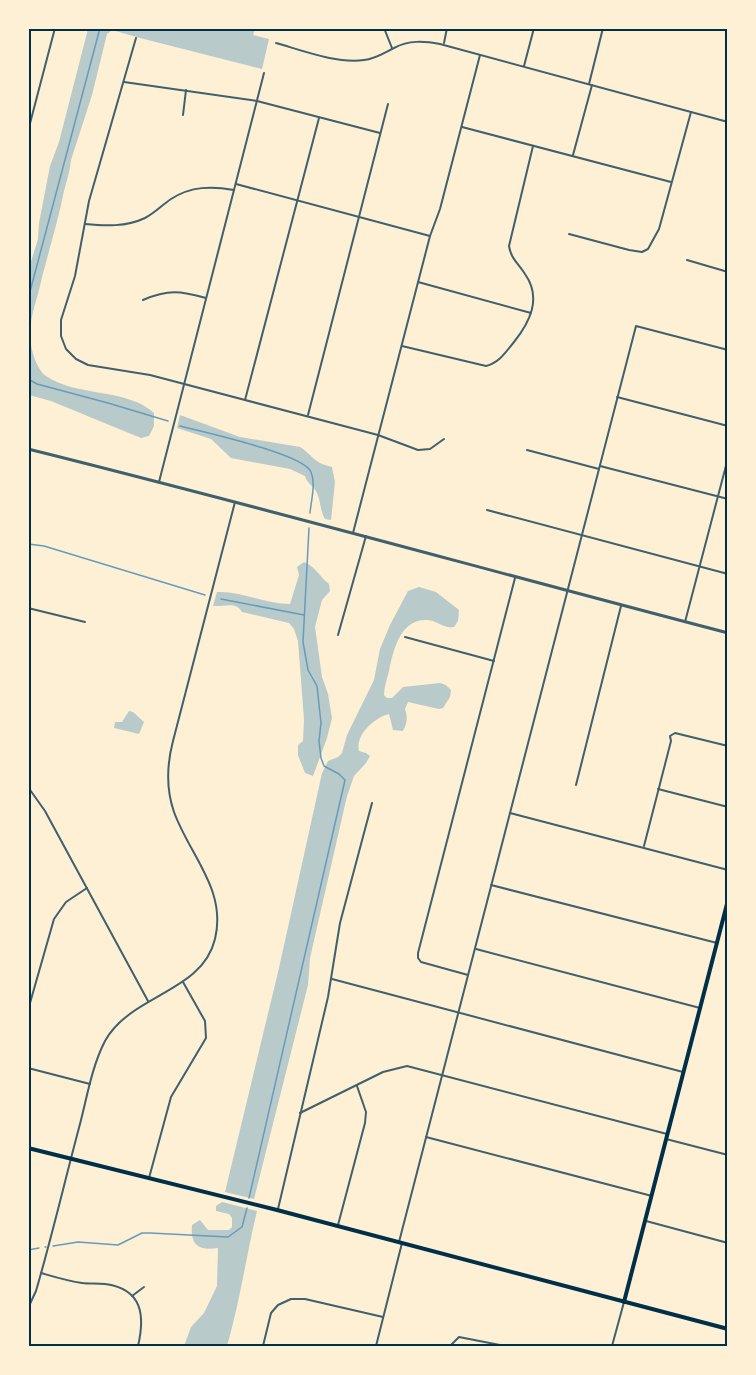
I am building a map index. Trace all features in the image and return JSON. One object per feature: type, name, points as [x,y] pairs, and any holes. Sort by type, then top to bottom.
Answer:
[{"type":"main road","points":[[624,1302],[728,900]]},
{"type":"main road","points":[[28,1148],[278,1210],[728,1329]]},
{"type":"street","points":[[28,131],[55,28]]},
{"type":"street","points":[[384,28],[392,49]]},
{"type":"street","points":[[443,45],[447,28]]},
{"type":"street","points":[[524,67],[534,28]]},
{"type":"street","points":[[573,156],[603,28]]},
{"type":"street","points":[[136,38],[89,201],[75,276],[60,324],[61,336],[66,349],[76,359],[88,365],[137,372],[308,416],[378,435],[421,451],[430,449],[444,439]]},
{"type":"street","points":[[276,43],[351,61],[370,59],[405,44],[420,41],[443,45],[728,122]]},
{"type":"street","points":[[353,532],[430,236],[441,209],[480,55]]},
{"type":"street","points":[[159,482],[264,72]]},
{"type":"street","points":[[124,82],[257,101],[380,133]]},
{"type":"street","points":[[183,115],[186,90]]},
{"type":"street","points":[[308,416],[388,104]]},
{"type":"street","points":[[568,234],[629,250],[642,252],[648,249],[659,229],[691,112]]},
{"type":"street","points":[[245,400],[319,118]]},
{"type":"street","points":[[462,127],[671,182]]},
{"type":"street","points":[[402,346],[477,366],[489,366],[498,361],[526,325],[534,297],[530,283],[513,260],[509,246],[533,146]]},
{"type":"street","points":[[236,184],[430,236]]},
{"type":"street","points":[[84,224],[110,226],[133,222],[149,215],[174,197],[194,188],[211,187],[234,190]]},
{"type":"street","points":[[687,260],[728,272]]},
{"type":"street","points":[[418,282],[531,313]]},
{"type":"street","points":[[143,300],[166,292],[206,298]]},
{"type":"street","points":[[376,1347],[426,1137],[636,326],[728,350]]},
{"type":"street","points":[[617,396],[728,426]]},
{"type":"street","points":[[28,449],[353,532],[515,578],[728,633]]},
{"type":"street","points":[[527,450],[728,499]]},
{"type":"street","points":[[685,622],[728,458]]},
{"type":"street","points":[[28,1308],[36,1291],[100,1053],[109,1035],[126,1016],[183,982],[198,970],[210,952],[218,927],[218,911],[212,885],[174,812],[168,766],[235,502]]},
{"type":"street","points":[[488,510],[728,574]]},
{"type":"street","points":[[338,635],[366,536]]},
{"type":"street","points":[[468,975],[419,960],[418,953],[515,578]]},
{"type":"street","points":[[576,785],[621,606]]},
{"type":"street","points":[[28,608],[85,622]]},
{"type":"street","points":[[405,637],[494,661]]},
{"type":"street","points":[[644,847],[671,741],[670,736],[675,733],[728,746]]},
{"type":"street","points":[[28,787],[87,888],[148,1001]]},
{"type":"street","points":[[658,789],[728,807]]},
{"type":"street","points":[[28,794],[32,792]]},
{"type":"street","points":[[278,1210],[332,979],[340,923],[372,802]]},
{"type":"street","points":[[510,813],[728,870]]},
{"type":"street","points":[[491,885],[717,943]]},
{"type":"street","points":[[28,1010],[54,919],[66,902],[87,888]]},
{"type":"street","points":[[475,949],[700,1008]]},
{"type":"street","points":[[332,979],[682,1072]]},
{"type":"street","points":[[149,1178],[171,1097],[206,1038],[205,1021],[183,982]]},
{"type":"street","points":[[300,1113],[399,1067],[414,1067],[728,1155]]},
{"type":"street","points":[[28,1068],[90,1084]]},
{"type":"street","points":[[338,1226],[366,1118],[364,1104],[357,1086]]},
{"type":"street","points":[[426,1137],[652,1196]]},
{"type":"street","points":[[645,1221],[728,1243]]},
{"type":"street","points":[[41,1273],[77,1282],[114,1286],[132,1296],[139,1305],[142,1316],[138,1347]]},
{"type":"street","points":[[132,1296],[144,1287]]},
{"type":"street","points":[[262,1347],[273,1311],[278,1305],[291,1299],[305,1299],[383,1317]]},
{"type":"street","points":[[612,1347],[624,1302]]},
{"type":"street","points":[[450,1347],[456,1338],[462,1337],[505,1347]]},
{"type":"shaded area","points":[[88,29],[255,29],[253,35],[269,39],[262,69],[112,30],[107,34],[92,95],[71,160],[32,316],[30,339],[35,359],[46,376],[72,387],[130,400],[154,413],[154,426],[149,436],[141,438],[51,401],[29,395],[29,268],[38,239],[50,166],[59,142]]},
{"type":"shaded area","points":[[180,415],[240,437],[300,447],[317,461],[332,467],[335,482],[331,520],[325,519],[317,493],[305,476],[290,469],[231,458],[211,439],[177,428]]},
{"type":"shaded area","points":[[304,562],[329,584],[330,591],[322,600],[315,627],[322,677],[328,694],[332,718],[313,776],[305,773],[298,755],[298,745],[303,741],[304,719],[298,641],[294,629],[289,623],[242,612],[233,606],[213,606],[217,592],[235,593],[290,604],[299,575],[297,567]]},
{"type":"shaded area","points":[[419,587],[436,592],[459,610],[458,621],[454,627],[450,627],[428,620],[418,621],[404,630],[393,654],[384,695],[392,698],[403,687],[440,683],[451,690],[450,697],[443,708],[439,709],[408,702],[405,709],[407,720],[403,731],[393,730],[389,714],[372,723],[360,739],[359,751],[370,756],[354,776],[347,796],[310,958],[308,985],[254,1199],[225,1192],[279,968],[322,773],[328,761],[342,753],[347,735],[374,680],[380,649],[390,625],[408,591]]},
{"type":"shaded area","points":[[129,711],[144,722],[139,734],[114,728],[115,722],[122,722]]},
{"type":"shaded area","points":[[222,1202],[257,1211],[232,1329],[227,1346],[184,1346],[191,1327],[204,1313],[217,1286],[218,1248],[197,1245],[194,1242],[192,1225],[200,1220],[208,1230],[229,1230],[232,1227],[232,1218],[229,1214],[216,1211],[216,1206]]},
{"type":"waterway","points":[[28,299],[100,28]]},
{"type":"waterway","points":[[28,379],[37,384],[168,421]]},
{"type":"waterway","points":[[180,426],[273,451],[304,465],[311,472],[313,482],[310,513]]},
{"type":"waterway","points":[[249,1198],[345,780],[324,766],[321,758],[319,741],[321,723],[317,686],[308,670],[303,642],[309,528]]},
{"type":"waterway","points":[[28,544],[44,546],[205,595]]},
{"type":"waterway","points":[[221,599],[304,615]]},
{"type":"waterway","points":[[53,1246],[78,1242],[118,1245],[142,1233],[228,1237],[242,1227],[247,1208]]},
{"type":"waterway","points":[[28,1250],[39,1248]]}]
